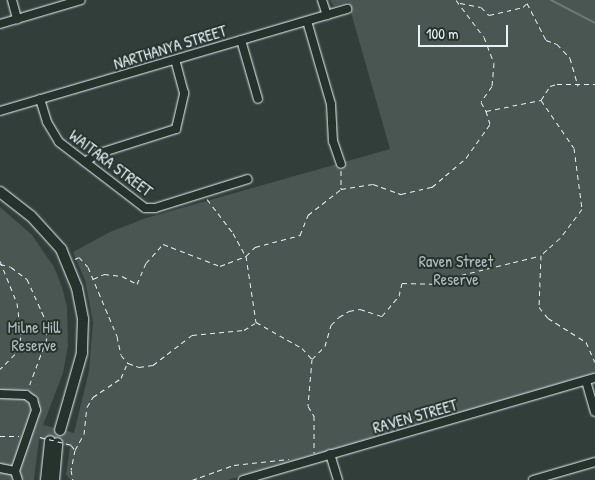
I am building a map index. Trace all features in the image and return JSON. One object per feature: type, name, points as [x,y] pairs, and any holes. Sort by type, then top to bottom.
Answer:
[{"type":"main road","points":[[0,192],[26,212],[61,249],[70,268],[83,319],[80,362],[57,429]]},
{"type":"main road","points":[[46,480],[49,441]]},
{"type":"main road","points":[[49,441],[54,480]]},
{"type":"street","points":[[12,0],[17,19]]},
{"type":"street","points":[[0,24],[81,0]]},
{"type":"street","points":[[322,0],[327,15]]},
{"type":"street","name":"NARTHANYA STREET","points":[[0,111],[347,9]]},
{"type":"street","points":[[307,21],[331,104],[333,141],[340,164]]},
{"type":"street","points":[[241,40],[258,99]]},
{"type":"street","points":[[85,162],[97,154],[176,129],[184,93],[175,60]]},
{"type":"street","name":"WAITARA STREET","points":[[40,100],[47,122],[59,142],[149,209],[248,179]]},
{"type":"street","name":"RAVEN STREET","points":[[243,480],[312,457],[330,454],[595,378]]},
{"type":"street","points":[[586,381],[595,412]]},
{"type":"street","points":[[0,394],[26,395],[33,400],[36,410],[15,470],[18,480]]},
{"type":"street","points":[[330,454],[338,480]]},
{"type":"street","points":[[533,480],[595,462]]},
{"type":"street","points":[[0,468],[15,470]]},
{"type":"path","points":[[93,279],[104,274],[122,276],[137,284],[146,263],[163,244],[220,266],[246,256],[255,247],[300,235],[308,215],[341,189],[372,184],[401,194],[432,187],[466,158],[490,124],[481,102],[492,86],[494,63],[484,37],[456,0]]},
{"type":"path","points":[[459,3],[481,7],[489,15],[523,7],[527,3],[546,40],[557,44],[570,58],[578,86]]},
{"type":"path","points":[[486,111],[541,100],[550,86],[595,84]]},
{"type":"path","points":[[541,100],[574,148],[582,209],[560,238],[541,255],[538,262],[539,307],[548,318],[586,342],[595,362]]},
{"type":"path","points":[[340,164],[341,189]]},
{"type":"path","points":[[203,194],[233,233],[246,256],[256,322]]},
{"type":"path","points":[[312,457],[314,416],[308,406],[312,359],[325,346],[331,324],[349,311],[360,310],[382,316],[399,296],[402,283],[442,284],[461,274],[541,255]]},
{"type":"path","points":[[74,259],[79,258],[93,279],[117,336],[121,355],[128,363],[139,367],[153,365],[192,335],[244,330],[256,322]]},
{"type":"path","points":[[0,260],[17,303],[20,338],[15,354],[0,369]]},
{"type":"path","points":[[1,264],[11,266],[27,279],[47,328],[42,353],[26,395]]},
{"type":"path","points":[[256,322],[302,348],[312,359]]},
{"type":"path","points":[[73,480],[71,470],[75,450],[84,434],[87,407],[94,397],[121,378],[128,363]]},
{"type":"path","points":[[0,436],[28,436]]},
{"type":"path","points":[[49,441],[71,446],[75,450]]},
{"type":"path","points":[[192,480],[234,465],[292,459]]},
{"type":"green space","name":"Raven Street Reserve","points":[[330,0],[595,0],[595,373],[228,480],[71,480],[66,475],[70,447],[39,439],[34,480],[0,480],[0,207],[32,235],[54,267],[62,287],[67,307],[68,346],[63,373],[43,425],[74,433],[89,371],[93,322],[85,280],[73,252],[110,232],[146,218],[390,149],[348,2],[334,6]]},
{"type":"waterway","points":[[551,0],[595,23]]},
{"type":"tunnel","points":[[50,441],[53,428]]},
{"type":"park label","name":"Milne Hill Reserve","points":[[34,336]]}]
